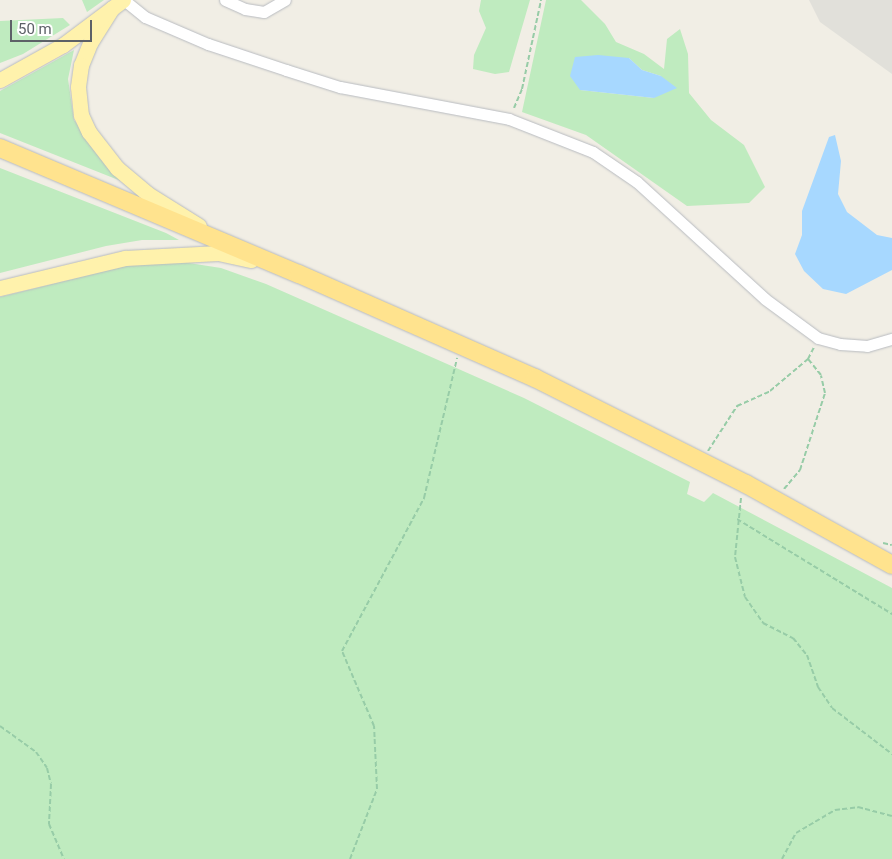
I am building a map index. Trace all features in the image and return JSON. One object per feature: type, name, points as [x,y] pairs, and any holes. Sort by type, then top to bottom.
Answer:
[{"type":"highway","points":[[0,148],[207,234],[461,344],[746,484],[892,565]]},
{"type":"main road","points":[[0,80],[63,45],[120,3]]},
{"type":"main road","points":[[120,3],[90,43],[81,65],[78,87],[81,115],[89,132],[117,168],[148,194],[195,222],[207,234]]},
{"type":"main road","points":[[0,288],[125,258],[180,254],[218,253],[299,274]]},
{"type":"street","points":[[224,0],[245,9],[264,12],[285,0]]},
{"type":"street","points":[[120,3],[145,17],[208,44],[295,73],[340,87],[509,120],[593,152],[637,182],[765,299],[818,338],[840,344],[867,346],[892,340]]},
{"type":"path","points":[[509,120],[522,89],[541,0]]},
{"type":"path","points":[[701,461],[736,406],[770,391],[808,359],[818,338]]},
{"type":"path","points":[[350,859],[377,789],[374,726],[342,652],[424,498],[461,344]]},
{"type":"path","points":[[775,500],[800,470],[825,392],[821,375],[808,359]]},
{"type":"path","points":[[746,484],[737,518],[735,557],[750,603],[763,623],[793,638],[807,655],[818,687],[832,708],[892,754]]},
{"type":"path","points":[[737,518],[892,614]]},
{"type":"path","points":[[0,726],[36,752],[47,768],[52,784],[48,824],[64,859]]},
{"type":"path","points":[[782,859],[796,833],[835,810],[858,807],[892,816]]},
{"type":"shaded area","points":[[809,0],[892,0],[892,74],[820,22]]},
{"type":"green space","points":[[82,0],[104,0],[87,12]]},
{"type":"green space","points":[[481,0],[530,0],[509,72],[495,74],[473,69],[474,55],[486,28],[479,11]]},
{"type":"green space","points":[[546,0],[581,0],[605,24],[616,42],[644,54],[664,69],[667,39],[680,29],[688,54],[689,93],[711,120],[744,145],[765,187],[749,203],[687,206],[586,135],[522,112]],"holes":[[[629,58],[642,70],[661,76],[654,98],[580,90]]]},
{"type":"green space","points":[[63,18],[70,25],[23,54],[0,63],[0,21]]},
{"type":"green space","points":[[74,50],[68,79],[74,120],[121,181],[0,133],[0,91]]},
{"type":"green space","points":[[0,168],[166,233],[179,240],[142,240],[106,246],[0,273]]},
{"type":"green space","points":[[176,261],[221,268],[266,284],[524,398],[690,482],[687,494],[704,502],[713,493],[892,588],[892,859],[0,859],[0,297],[125,266]]},
{"type":"water","points":[[598,55],[629,58],[642,70],[661,76],[677,88],[654,98],[580,90],[570,76],[575,57]]},
{"type":"water","points":[[835,135],[841,161],[838,194],[847,212],[877,235],[892,238],[892,270],[846,294],[823,289],[804,271],[795,254],[802,235],[802,211],[829,137]]}]
